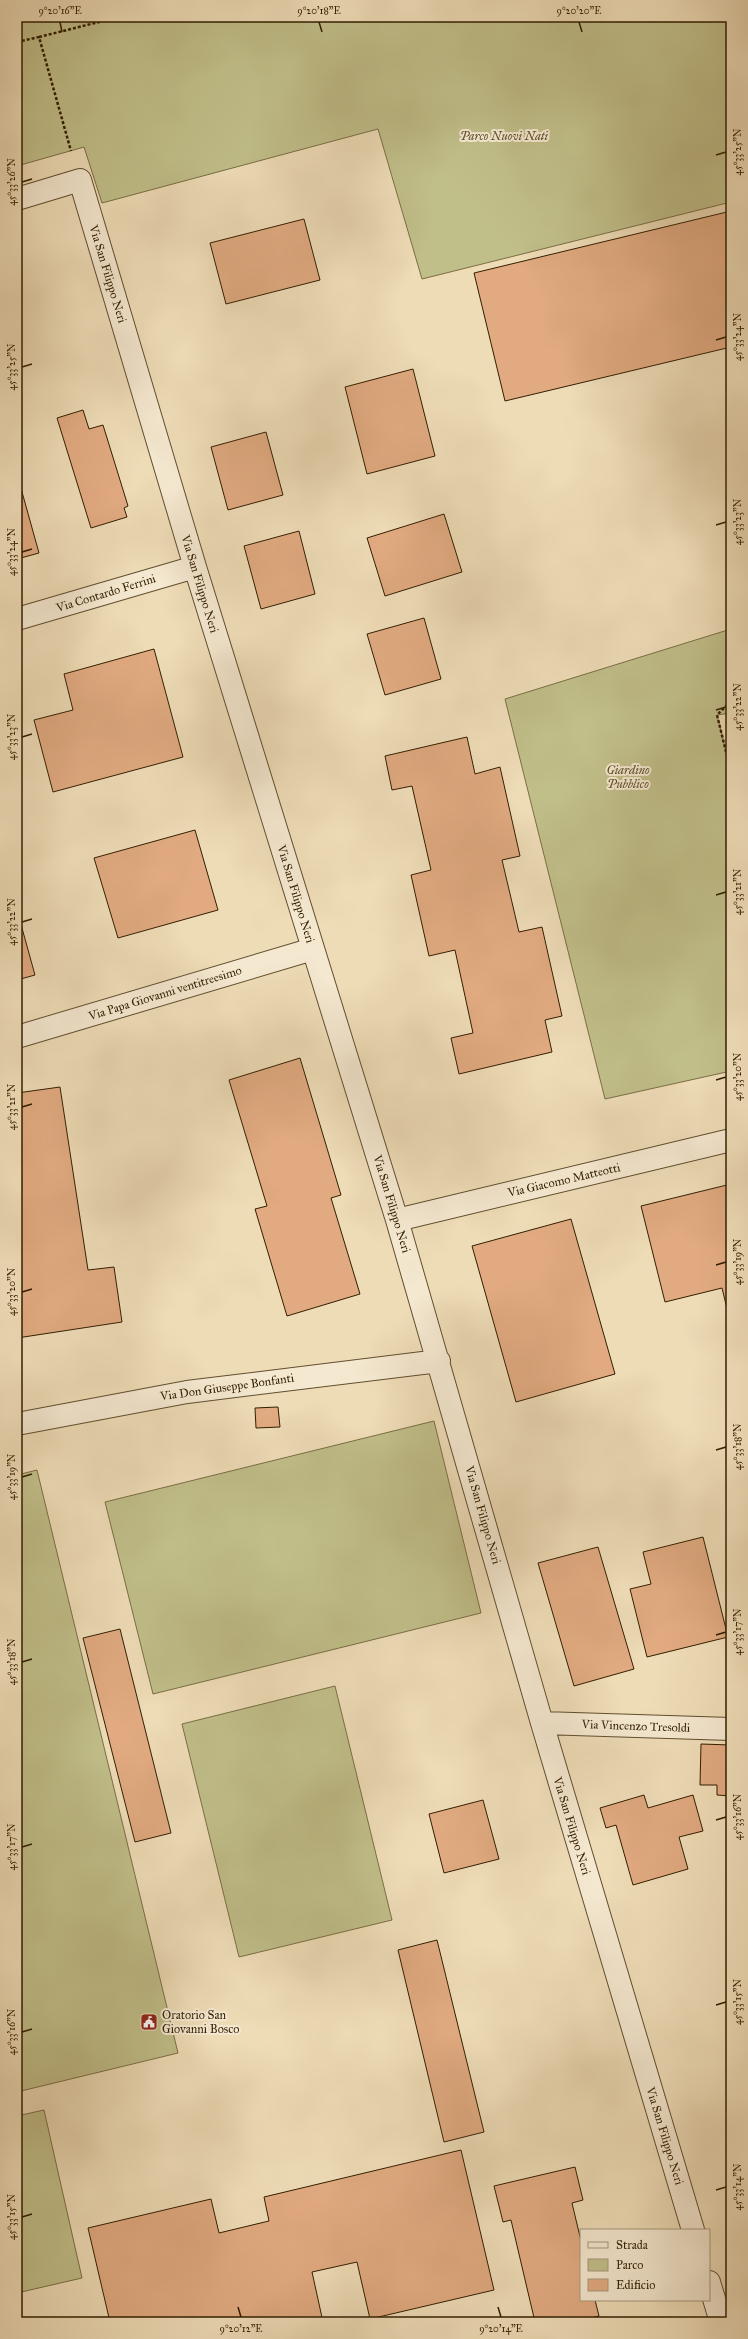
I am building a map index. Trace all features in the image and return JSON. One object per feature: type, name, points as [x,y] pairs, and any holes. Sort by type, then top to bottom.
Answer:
[{"type":"street","points":[[17,199],[80,180]]},
{"type":"street","name":"Via San Filippo Neri","points":[[80,180],[195,566],[397,1220],[439,1361],[542,1723],[694,2229]]},
{"type":"street","name":"Via Contardo Ferrini","points":[[17,619],[195,566]]},
{"type":"street","name":"Via Papa Giovanni ventitreesimo","points":[[17,1037],[313,948]]},
{"type":"street","name":"Via Giacomo Matteotti","points":[[397,1220],[731,1140]]},
{"type":"street","name":"Via Don Giuseppe Bonfanti","points":[[17,1424],[174,1394],[439,1361]]},
{"type":"street","name":"Via Vincenzo Tresoldi","points":[[542,1723],[731,1729]]},
{"type":"street","points":[[710,2285],[721,2322]]},
{"type":"path","points":[[17,42],[39,38],[119,17]]},
{"type":"path","points":[[39,38],[80,180]]},
{"type":"path","points":[[731,701],[717,715],[731,772]]},
{"type":"green space","name":"Parco Nuovi Nati","points":[[17,17],[731,17],[731,202],[422,279],[378,129],[102,203],[84,147],[17,166]]},
{"type":"green space","name":"Giardino Pubblico","points":[[731,629],[731,713],[717,715],[731,771],[731,1071],[605,1099],[505,699]]},
{"type":"green space","points":[[434,1421],[481,1613],[153,1694],[105,1502]]},
{"type":"green space","points":[[37,1470],[178,2053],[17,2092],[17,1475]]},
{"type":"green space","points":[[335,1686],[392,1920],[239,1957],[182,1724]]},
{"type":"green space","points":[[44,2110],[82,2278],[17,2293],[17,2116]]},
{"type":"building","points":[[731,211],[731,347],[505,401],[474,273]]},
{"type":"building","points":[[304,219],[320,280],[226,304],[210,243]]},
{"type":"building","points":[[413,369],[435,456],[367,474],[345,387]]},
{"type":"building","points":[[83,410],[89,429],[103,425],[128,506],[124,508],[127,517],[91,528],[57,418]]},
{"type":"building","points":[[266,432],[283,495],[228,510],[211,447]]},
{"type":"building","points":[[17,474],[39,553],[17,559]]},
{"type":"building","points":[[444,514],[462,572],[385,596],[367,538]]},
{"type":"building","points":[[299,531],[315,594],[261,609],[244,546]]},
{"type":"building","points":[[424,618],[441,679],[385,695],[367,634]]},
{"type":"building","points":[[154,649],[183,757],[53,792],[34,720],[73,710],[64,674]]},
{"type":"building","points":[[467,737],[475,774],[500,767],[520,856],[502,860],[519,932],[542,927],[562,1016],[545,1020],[552,1052],[459,1074],[451,1038],[473,1033],[455,950],[429,956],[411,875],[431,870],[412,786],[392,790],[385,756]]},
{"type":"building","points":[[195,830],[218,910],[118,938],[94,858]]},
{"type":"building","points":[[17,910],[35,975],[17,980]]},
{"type":"building","points":[[300,1058],[341,1195],[331,1198],[360,1294],[287,1316],[255,1209],[267,1206],[229,1080]]},
{"type":"building","points":[[60,1087],[88,1270],[114,1267],[122,1322],[17,1338],[17,1093]]},
{"type":"building","points":[[731,1184],[731,1325],[722,1288],[665,1302],[641,1206]]},
{"type":"building","points":[[571,1219],[615,1374],[516,1402],[472,1246]]},
{"type":"building","points":[[278,1407],[280,1427],[256,1428],[255,1408]]},
{"type":"building","points":[[703,1537],[728,1637],[647,1657],[630,1589],[651,1584],[643,1552]]},
{"type":"building","points":[[598,1547],[634,1669],[574,1686],[538,1563]]},
{"type":"building","points":[[120,1629],[171,1833],[135,1842],[83,1638]]},
{"type":"building","points":[[701,1744],[731,1745],[731,1796],[717,1795],[717,1785],[700,1785]]},
{"type":"building","points":[[644,1795],[648,1808],[693,1795],[703,1831],[679,1837],[688,1869],[633,1885],[616,1825],[606,1828],[600,1808]]},
{"type":"building","points":[[483,1800],[499,1859],[444,1873],[429,1814]]},
{"type":"building","points":[[437,1940],[484,2132],[444,2142],[398,1950]]},
{"type":"building","points":[[461,2150],[494,2290],[370,2319],[357,2262],[312,2272],[323,2322],[110,2322],[88,2228],[211,2199],[219,2233],[269,2221],[264,2197]]},
{"type":"building","points":[[575,2167],[583,2200],[572,2203],[580,2237],[580,2301],[595,2301],[599,2316],[574,2322],[535,2322],[511,2220],[503,2222],[494,2186]]},
{"type":"place","name":"Oratorio San Giovanni Bosco","points":[[149,2022]]}]
